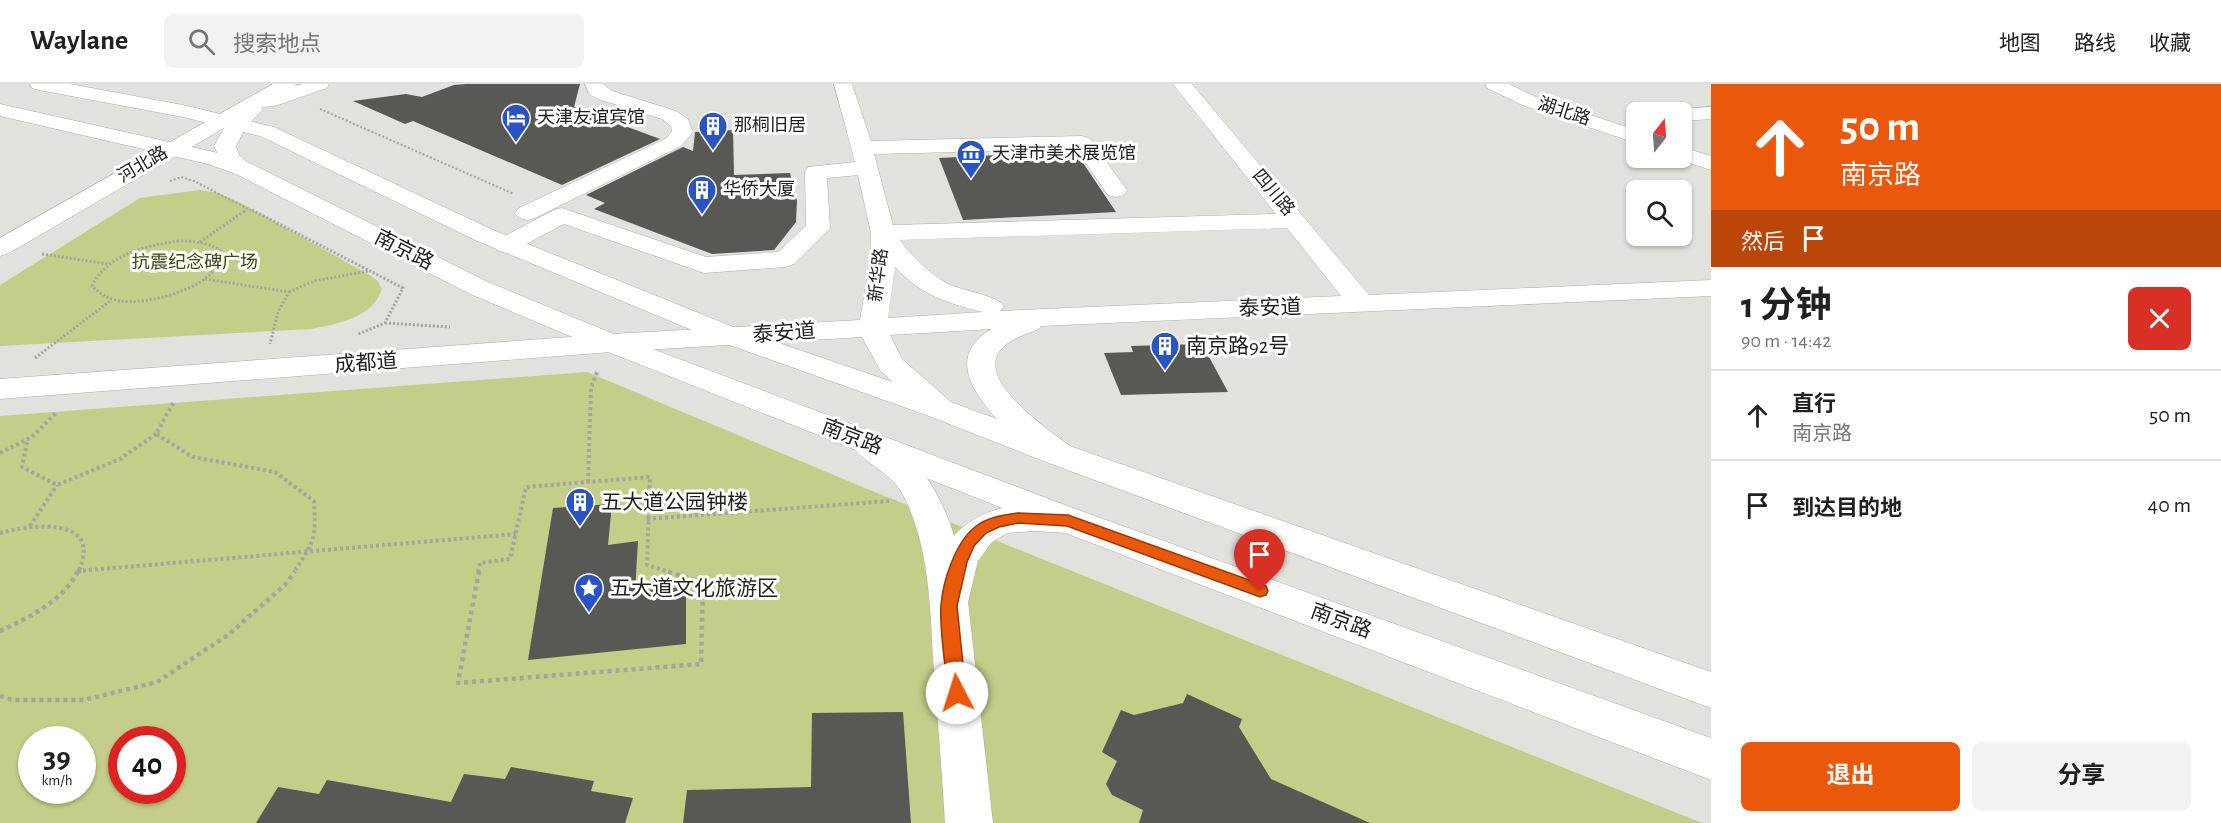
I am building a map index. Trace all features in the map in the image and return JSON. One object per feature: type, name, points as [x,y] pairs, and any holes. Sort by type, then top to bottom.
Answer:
[{"type":"street","points":[[39,84],[267,131],[495,240],[731,336],[940,409],[1058,454],[1711,690]]},
{"type":"street","points":[[229,122],[257,106],[320,84]]},
{"type":"street","points":[[495,240],[541,206],[674,141],[683,132],[681,123],[669,115],[605,95],[596,90],[594,84]]},
{"type":"street","name":"新华路","points":[[843,84],[865,158],[883,233],[883,262],[875,312],[879,347],[890,364],[940,409]]},
{"type":"street","name":"四川路","points":[[1182,84],[1357,297]]},
{"type":"street","name":"湖北路","points":[[1494,84],[1529,101],[1626,133]]},
{"type":"street","name":"河北路","points":[[0,248],[170,149],[295,91]]},
{"type":"street","name":"南京路","points":[[0,110],[170,149],[244,169],[479,288],[611,343],[1068,520],[1711,759]]},
{"type":"street","points":[[1692,114],[1711,113]]},
{"type":"street","points":[[1589,120],[1626,118]]},
{"type":"street","points":[[229,122],[226,153],[244,169]]},
{"type":"street","points":[[495,240],[562,215],[704,265],[785,259],[818,228],[816,172],[865,158],[1082,142],[1116,190]]},
{"type":"street","points":[[1692,156],[1711,163]]},
{"type":"street","points":[[883,233],[1296,221]]},
{"type":"street","points":[[883,233],[909,270],[924,281],[961,299],[990,306]]},
{"type":"street","name":"泰安道","points":[[875,312],[1048,317],[1711,274]]},
{"type":"street","name":"泰安道","points":[[875,312],[990,306],[1711,288]]},
{"type":"street","points":[[731,336],[851,309],[866,302],[875,312]]},
{"type":"street","points":[[1048,317],[1010,328],[995,337],[981,361],[981,374],[986,387],[1016,422],[1058,454]]},
{"type":"street","name":"成都道","points":[[0,389],[731,336]]},
{"type":"street","points":[[866,443],[898,467],[912,482],[922,498],[935,531],[949,606],[969,823]]},
{"type":"street","points":[[949,606],[959,562],[969,543],[981,530],[995,522],[1018,518],[1068,520]]},
{"type":"path","points":[[295,91],[541,206]]},
{"type":"path","points":[[194,181],[403,288],[384,323]]},
{"type":"path","points":[[200,242],[249,209]]},
{"type":"path","points":[[177,241],[200,242],[211,244],[220,250],[222,259],[217,268],[205,279],[165,296],[143,301],[111,300],[96,294],[92,286],[95,277],[109,264],[138,250],[177,241]]},
{"type":"path","points":[[40,254],[109,264]]},
{"type":"path","points":[[205,279],[289,292],[314,281],[369,271]]},
{"type":"path","points":[[280,347],[269,347],[278,312],[289,292]]},
{"type":"path","points":[[43,361],[31,361],[111,300]]},
{"type":"path","points":[[355,335],[384,323],[454,327]]},
{"type":"path","points":[[588,482],[591,387],[611,343]]},
{"type":"path","points":[[30,526],[57,485],[120,459],[156,434],[188,376]]},
{"type":"path","points":[[0,453],[27,442],[47,425],[78,384]]},
{"type":"path","points":[[0,696],[13,700],[84,699],[158,682],[228,634],[286,584],[308,551],[316,533],[314,501],[275,472],[193,457],[156,434]]},
{"type":"path","points":[[27,442],[22,467],[57,485]]},
{"type":"path","points":[[650,477],[647,565],[703,582],[701,664],[458,683],[480,562],[510,559],[526,487],[588,482],[650,477]]},
{"type":"path","points":[[647,519],[922,498]]},
{"type":"path","points":[[0,533],[30,526],[60,526],[76,534],[84,548],[81,566],[68,586],[45,607],[0,631]]},
{"type":"path","points":[[77,571],[516,534]]},
{"type":"green space","name":"抗震纪念碑广场","points":[[200,190],[218,193],[241,203],[366,273],[377,280],[382,289],[377,299],[371,307],[353,318],[311,329],[0,346],[0,285],[140,198]]},
{"type":"green space","name":"五大道文化旅游区","points":[[587,372],[860,486],[1702,823],[0,823],[0,416]]},
{"type":"building","points":[[580,84],[574,107],[660,139],[562,185],[413,121],[405,124],[353,101],[406,94],[422,97],[454,85]]},
{"type":"building","name":"华侨大厦","points":[[733,130],[734,175],[790,173],[797,201],[796,222],[774,250],[712,254],[594,209],[605,203],[586,195],[683,147],[693,151],[695,132]]},
{"type":"building","points":[[1075,151],[1116,212],[963,220],[939,158]]},
{"type":"building","name":"南京路92号","points":[[1202,344],[1228,392],[1121,395],[1104,353],[1133,352],[1131,346]]},
{"type":"building","points":[[612,504],[608,545],[638,541],[635,591],[686,587],[686,644],[528,660],[553,508]]},
{"type":"building","points":[[1187,694],[1242,719],[1239,727],[1271,779],[1370,823],[1139,823],[1143,810],[1112,795],[1106,784],[1117,761],[1102,752],[1121,710],[1134,715],[1183,703]]},
{"type":"building","points":[[903,712],[911,823],[683,823],[687,790],[811,787],[812,713]]},
{"type":"building","points":[[511,767],[594,781],[591,791],[633,798],[625,823],[256,823],[278,787],[319,794],[327,780],[451,802],[464,774],[505,779]]},
{"type":"place","name":"天津友谊宾馆","points":[[516,144]]},
{"type":"place","name":"那桐旧居","points":[[713,152]]},
{"type":"place","name":"天津市美术展览馆","points":[[971,180]]},
{"type":"place","name":"华侨大厦","points":[[702,216]]},
{"type":"place","name":"南京路92号","points":[[1165,372]]},
{"type":"place","name":"五大道公园钟楼","points":[[580,528]]},
{"type":"place","name":"五大道文化旅游区","points":[[589,614]]},
{"type":"route","points":[[957,693],[949,606],[959,562],[969,543],[981,530],[995,522],[1018,518],[1068,520],[1260,591]]}]
